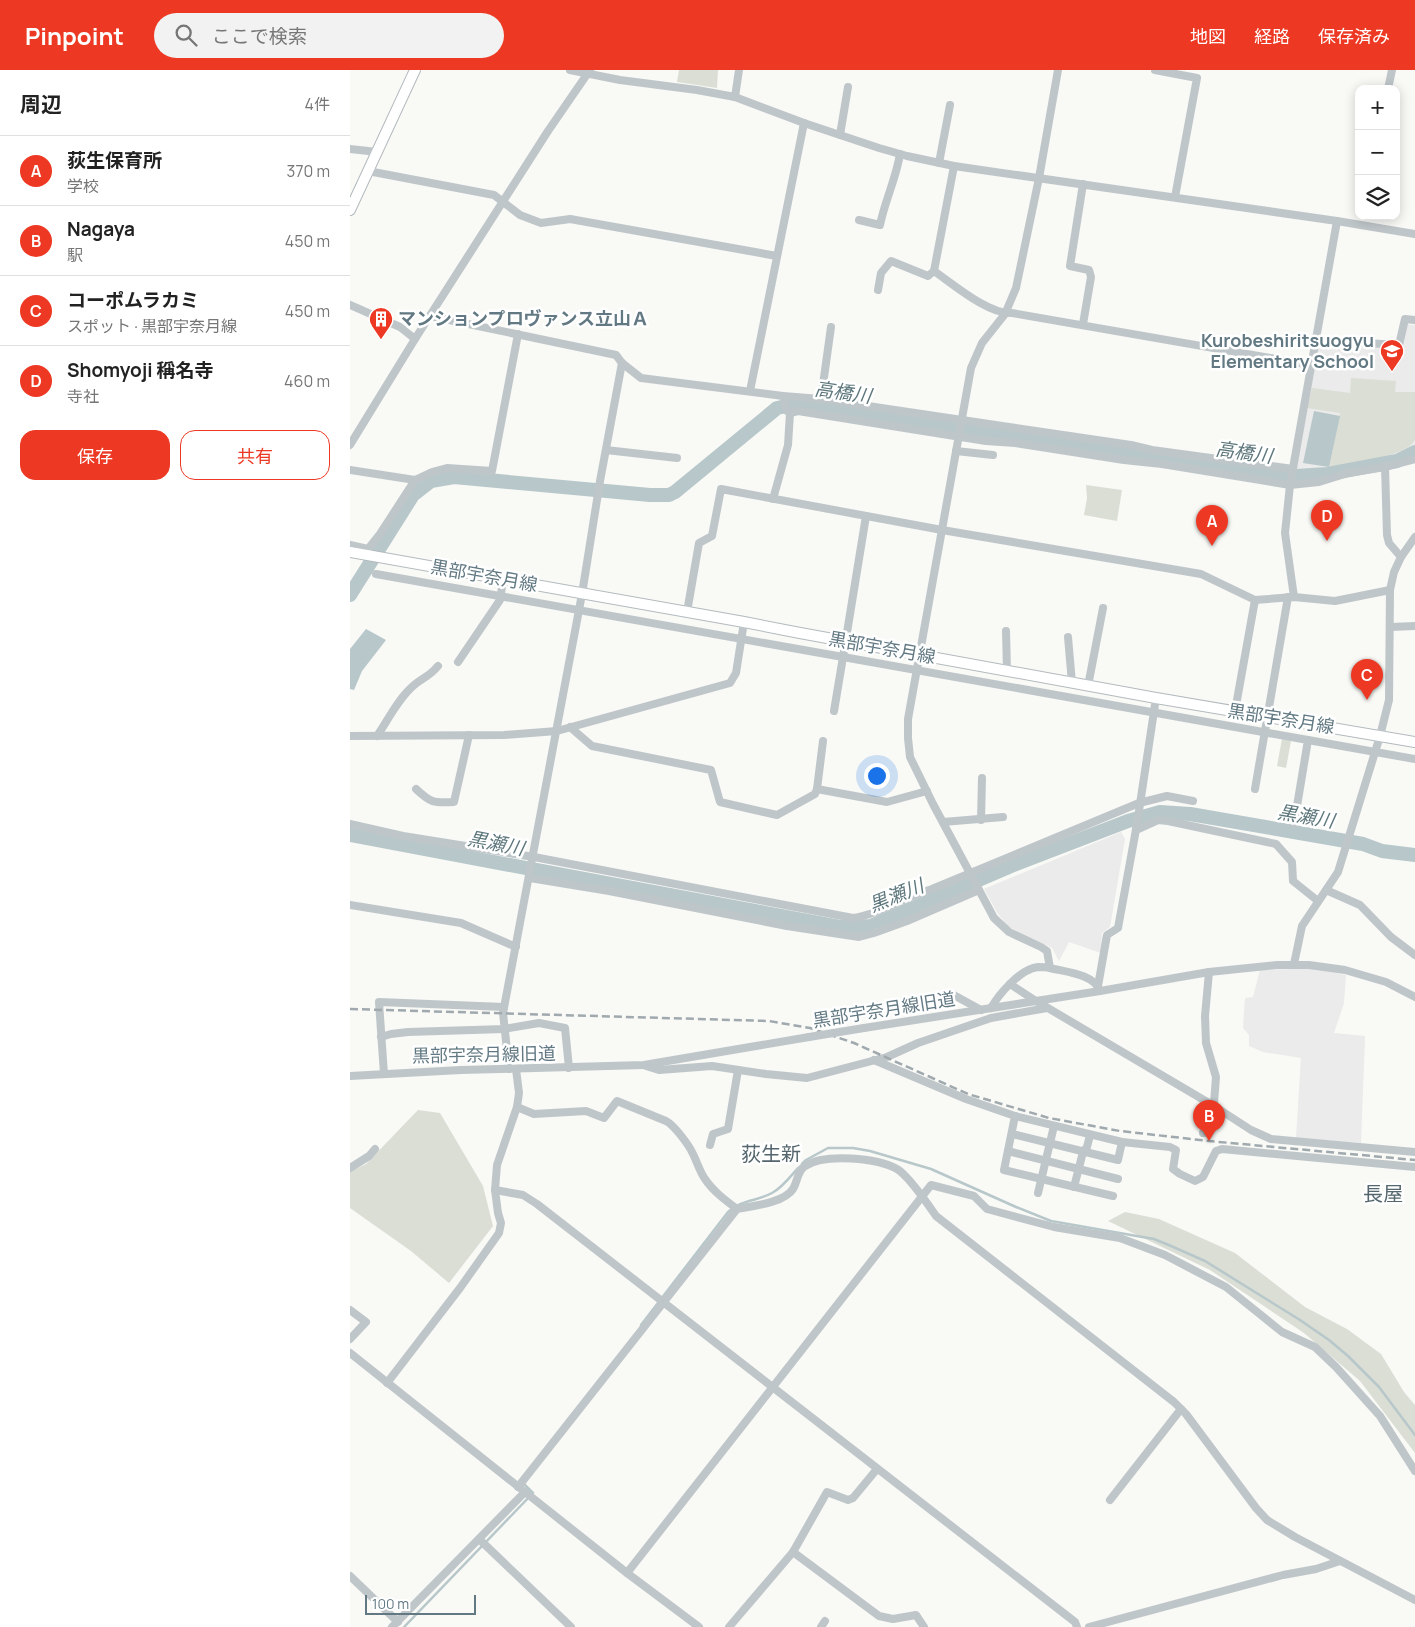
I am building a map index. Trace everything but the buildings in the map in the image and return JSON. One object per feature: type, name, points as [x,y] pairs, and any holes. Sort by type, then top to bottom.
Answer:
[{"type":"main road","points":[[350,210],[415,70]]},
{"type":"main road","name":"黒部宇奈月線","points":[[350,552],[744,622],[1088,686],[1415,742]]},
{"type":"street","points":[[570,70],[734,97],[804,123],[900,154],[954,166],[1337,220],[1355,220]]},
{"type":"street","points":[[734,97],[739,70]]},
{"type":"street","points":[[1050,968],[1046,951],[1009,932],[994,918],[910,757],[908,719],[971,368],[982,343],[1005,314],[1016,288],[1058,70]]},
{"type":"street","points":[[1155,70],[1197,78],[1175,197]]},
{"type":"street","points":[[1389,85],[1392,70]]},
{"type":"street","points":[[350,445],[353,432],[430,316],[548,131],[589,72]]},
{"type":"street","points":[[840,135],[848,87]]},
{"type":"street","points":[[939,163],[950,105]]},
{"type":"street","points":[[750,391],[804,123]]},
{"type":"street","points":[[350,149],[377,152]]},
{"type":"street","points":[[859,220],[880,225],[884,204],[896,174],[900,154]]},
{"type":"street","points":[[878,290],[881,273],[891,261],[928,276],[934,271],[954,166]]},
{"type":"street","points":[[368,171],[494,195],[520,215],[541,223],[570,219],[777,256]]},
{"type":"street","points":[[1083,184],[1070,266],[1089,270],[1091,277],[1083,324]]},
{"type":"street","points":[[1255,789],[1291,597],[1285,533],[1290,485],[1337,220]]},
{"type":"street","points":[[1362,220],[1415,234]]},
{"type":"street","points":[[934,271],[990,309],[1005,314],[1012,313],[1083,324],[1311,365]]},
{"type":"street","points":[[350,305],[400,327],[415,339]]},
{"type":"street","points":[[430,316],[616,355],[622,363],[641,378],[821,400],[1132,445],[1152,450],[1293,469]]},
{"type":"street","points":[[1315,340],[1399,345],[1405,319],[1415,320]]},
{"type":"street","points":[[821,400],[831,327]]},
{"type":"street","points":[[350,545],[368,549],[416,480],[432,472],[447,468],[492,470],[518,334]]},
{"type":"street","points":[[387,1383],[466,1281],[499,1232],[501,1223],[495,1190],[497,1165],[519,1093],[504,1028],[504,1006],[534,858],[622,363]]},
{"type":"street","points":[[773,499],[788,445],[790,413],[787,411],[783,396]]},
{"type":"street","points":[[790,413],[798,411],[959,436],[1162,464],[1290,485],[1319,482],[1348,473],[1385,467],[1415,459]]},
{"type":"street","points":[[606,450],[676,458]]},
{"type":"street","points":[[956,452],[993,454]]},
{"type":"street","points":[[1385,467],[1386,535],[1389,544],[1401,557]]},
{"type":"street","points":[[350,470],[416,480]]},
{"type":"street","points":[[687,612],[699,543],[712,536],[721,489],[942,530],[1201,574],[1254,600],[1291,597],[1335,601],[1390,590]]},
{"type":"street","points":[[834,711],[866,516]]},
{"type":"street","points":[[1294,964],[1302,926],[1338,872],[1380,736],[1389,700],[1390,590],[1394,572],[1401,557],[1415,537]]},
{"type":"street","points":[[376,574],[1415,759]]},
{"type":"street","points":[[458,662],[500,600],[503,580]]},
{"type":"street","points":[[1235,711],[1254,600]]},
{"type":"street","points":[[1088,686],[1102,608]]},
{"type":"street","points":[[350,736],[504,735],[557,731],[730,683],[736,673],[744,622]]},
{"type":"street","points":[[1390,627],[1415,626]]},
{"type":"street","points":[[1006,631],[1007,671]]},
{"type":"street","points":[[1068,637],[1072,683]]},
{"type":"street","points":[[378,736],[403,696],[413,686],[430,676],[438,666]]},
{"type":"street","points":[[1099,989],[1107,935],[1118,928],[1137,827],[1156,698]]},
{"type":"street","points":[[570,727],[592,746],[710,770],[720,802],[777,816],[815,794],[823,741]]},
{"type":"street","points":[[416,789],[428,800],[438,803],[454,802],[469,735]]},
{"type":"street","points":[[1294,824],[1308,740]]},
{"type":"street","points":[[980,820],[982,778]]},
{"type":"street","points":[[817,788],[887,802],[927,791]]},
{"type":"street","points":[[350,824],[403,836],[534,858],[853,918],[864,917],[916,894],[971,875],[1167,796],[1193,801]]},
{"type":"street","points":[[943,822],[1002,817]]},
{"type":"street","points":[[1137,827],[1158,820],[1276,844],[1292,862],[1293,881],[1318,901]]},
{"type":"street","points":[[529,880],[609,891],[787,926],[858,937],[907,921],[978,889]]},
{"type":"street","points":[[1326,890],[1360,906],[1391,937],[1415,955]]},
{"type":"street","points":[[350,905],[461,923],[516,947]]},
{"type":"street","name":"黒部宇奈月線旧道","points":[[350,1076],[644,1065],[1099,989],[1251,966],[1294,964],[1345,970],[1386,982],[1415,997]]},
{"type":"street","points":[[991,1008],[998,996],[1010,984],[1024,972],[1036,967],[1050,968],[1088,978],[1099,989]]},
{"type":"street","points":[[1203,1132],[1208,1132],[1212,1129],[1216,1078],[1206,1043],[1205,1016],[1209,972]]},
{"type":"street","points":[[1010,984],[1251,1130],[1271,1139],[1415,1152]]},
{"type":"street","points":[[950,993],[981,1010]]},
{"type":"street","points":[[384,1074],[379,1002],[504,1006]]},
{"type":"street","points":[[644,1065],[659,1070],[712,1066],[807,1078],[887,1057],[918,1043],[991,1018],[1047,1008]]},
{"type":"street","points":[[381,1037],[408,1032],[504,1028],[539,1023],[565,1028],[569,1068]]},
{"type":"street","points":[[874,1060],[966,1100],[1015,1116],[1122,1142],[1170,1147],[1176,1150],[1173,1169],[1195,1181],[1203,1177],[1216,1151],[1222,1149],[1415,1167]]},
{"type":"street","points":[[710,1146],[713,1134],[728,1129],[738,1070]]},
{"type":"street","points":[[516,1107],[534,1114],[586,1111],[604,1118],[617,1101],[666,1121],[672,1124],[688,1144],[704,1178],[724,1199],[737,1209]]},
{"type":"street","points":[[1015,1116],[1004,1170],[1113,1196]]},
{"type":"street","points":[[1038,1193],[1054,1126]]},
{"type":"street","points":[[1012,1134],[1118,1160],[1122,1142]]},
{"type":"street","points":[[1074,1187],[1083,1152],[1087,1147],[1090,1135]]},
{"type":"street","points":[[350,1168],[375,1149]]},
{"type":"street","points":[[1008,1151],[1118,1179]]},
{"type":"street","points":[[350,1576],[395,1624],[479,1539],[522,1490],[737,1209],[782,1198],[793,1189],[803,1167],[814,1161],[825,1158],[847,1158],[886,1164],[899,1170],[922,1196],[936,1216],[1174,1402],[1182,1409],[1267,1520],[1415,1600]]},
{"type":"street","points":[[627,1573],[931,1185],[974,1196],[987,1209],[996,1212],[1054,1228],[1120,1238],[1165,1254],[1226,1287],[1282,1332],[1315,1347],[1336,1367],[1380,1416],[1415,1471]]},
{"type":"street","points":[[495,1190],[522,1195],[537,1204],[1075,1622],[1077,1627]]},
{"type":"street","points":[[350,1310],[366,1322],[350,1339]]},
{"type":"street","points":[[350,1353],[627,1573],[699,1627]]},
{"type":"street","points":[[1110,1500],[1182,1409]]},
{"type":"street","points":[[729,1627],[793,1552],[826,1492],[848,1500],[853,1498],[877,1469]]},
{"type":"street","points":[[479,1539],[571,1627]]},
{"type":"street","points":[[793,1552],[879,1616],[892,1619],[916,1615],[924,1627]]},
{"type":"street","points":[[1088,1627],[1121,1623],[1284,1575],[1316,1569],[1340,1561]]},
{"type":"shaded area","points":[[679,70],[718,70],[717,88],[677,82]]},
{"type":"shaded area","points":[[1406,324],[1415,325],[1415,448],[1402,453],[1324,469],[1296,471],[1319,344],[1400,349]]},
{"type":"shaded area","points":[[1351,378],[1396,381],[1395,392],[1415,392],[1415,439],[1402,451],[1390,455],[1363,462],[1329,467],[1340,413],[1307,408],[1312,388],[1350,393]]},
{"type":"shaded area","points":[[1314,411],[1340,416],[1329,467],[1303,463]]},
{"type":"shaded area","points":[[1086,485],[1122,490],[1117,521],[1084,515],[1087,498]]},
{"type":"shaded area","points":[[366,629],[386,640],[362,671],[354,690],[350,689],[350,649]]},
{"type":"shaded area","points":[[1282,739],[1291,741],[1286,768],[1277,766]]},
{"type":"shaded area","points":[[1121,832],[1125,839],[1110,927],[1102,933],[1101,953],[1069,942],[1059,961],[1052,948],[1009,927],[998,914],[984,889]]},
{"type":"shaded area","points":[[1314,969],[1346,975],[1344,1003],[1334,1033],[1365,1036],[1361,1143],[1296,1138],[1301,1058],[1263,1052],[1249,1046],[1249,1035],[1243,1028],[1245,998],[1253,997],[1260,970]]},
{"type":"shaded area","points":[[418,1110],[440,1113],[483,1186],[493,1226],[449,1283],[411,1251],[350,1208],[350,1172],[366,1164]]},
{"type":"shaded area","points":[[1125,1212],[1159,1219],[1235,1253],[1305,1307],[1347,1329],[1381,1354],[1404,1392],[1415,1405],[1415,1453],[1360,1381],[1304,1333],[1210,1270],[1108,1221]]},
{"type":"waterway","name":"高橋川","points":[[350,595],[413,495],[431,481],[454,477],[650,495],[669,495],[777,408],[796,404],[1281,477],[1328,474],[1397,461],[1415,452]]},
{"type":"waterway","name":"黒瀬川","points":[[350,835],[840,927],[871,926],[1011,866],[1128,821],[1160,812],[1190,814],[1363,844],[1382,851],[1415,855]]},
{"type":"waterway","points":[[802,1164],[828,1148],[853,1148],[870,1151],[931,1169],[1051,1221],[1154,1239],[1205,1261],[1329,1340],[1379,1387],[1415,1435]]},
{"type":"waterway","points":[[641,1325],[728,1212],[739,1205],[776,1191],[798,1168]]},
{"type":"waterway","points":[[404,1627],[533,1493],[523,1483]]},
{"type":"railway","points":[[350,1009],[769,1021],[810,1028],[854,1043],[968,1094],[1049,1118],[1120,1131],[1415,1160]]},
{"type":"place","name":"マンションプロヴァンス立山Ａ","points":[[381,340]]},
{"type":"place","name":"Kurobeshiritsuogyu Elementary School","points":[[1392,372]]},
{"type":"place","name":"Shomyoji 稱名寺","points":[[1327,541]]},
{"type":"place","name":"荻生保育所","points":[[1212,546]]},
{"type":"place","name":"コーポムラカミ","points":[[1367,700]]},
{"type":"place","name":"Nagaya","points":[[1209,1141]]},
{"type":"district","name":"荻生新","points":[[771,1154]]},
{"type":"district","name":"長屋","points":[[1383,1194]]}]
